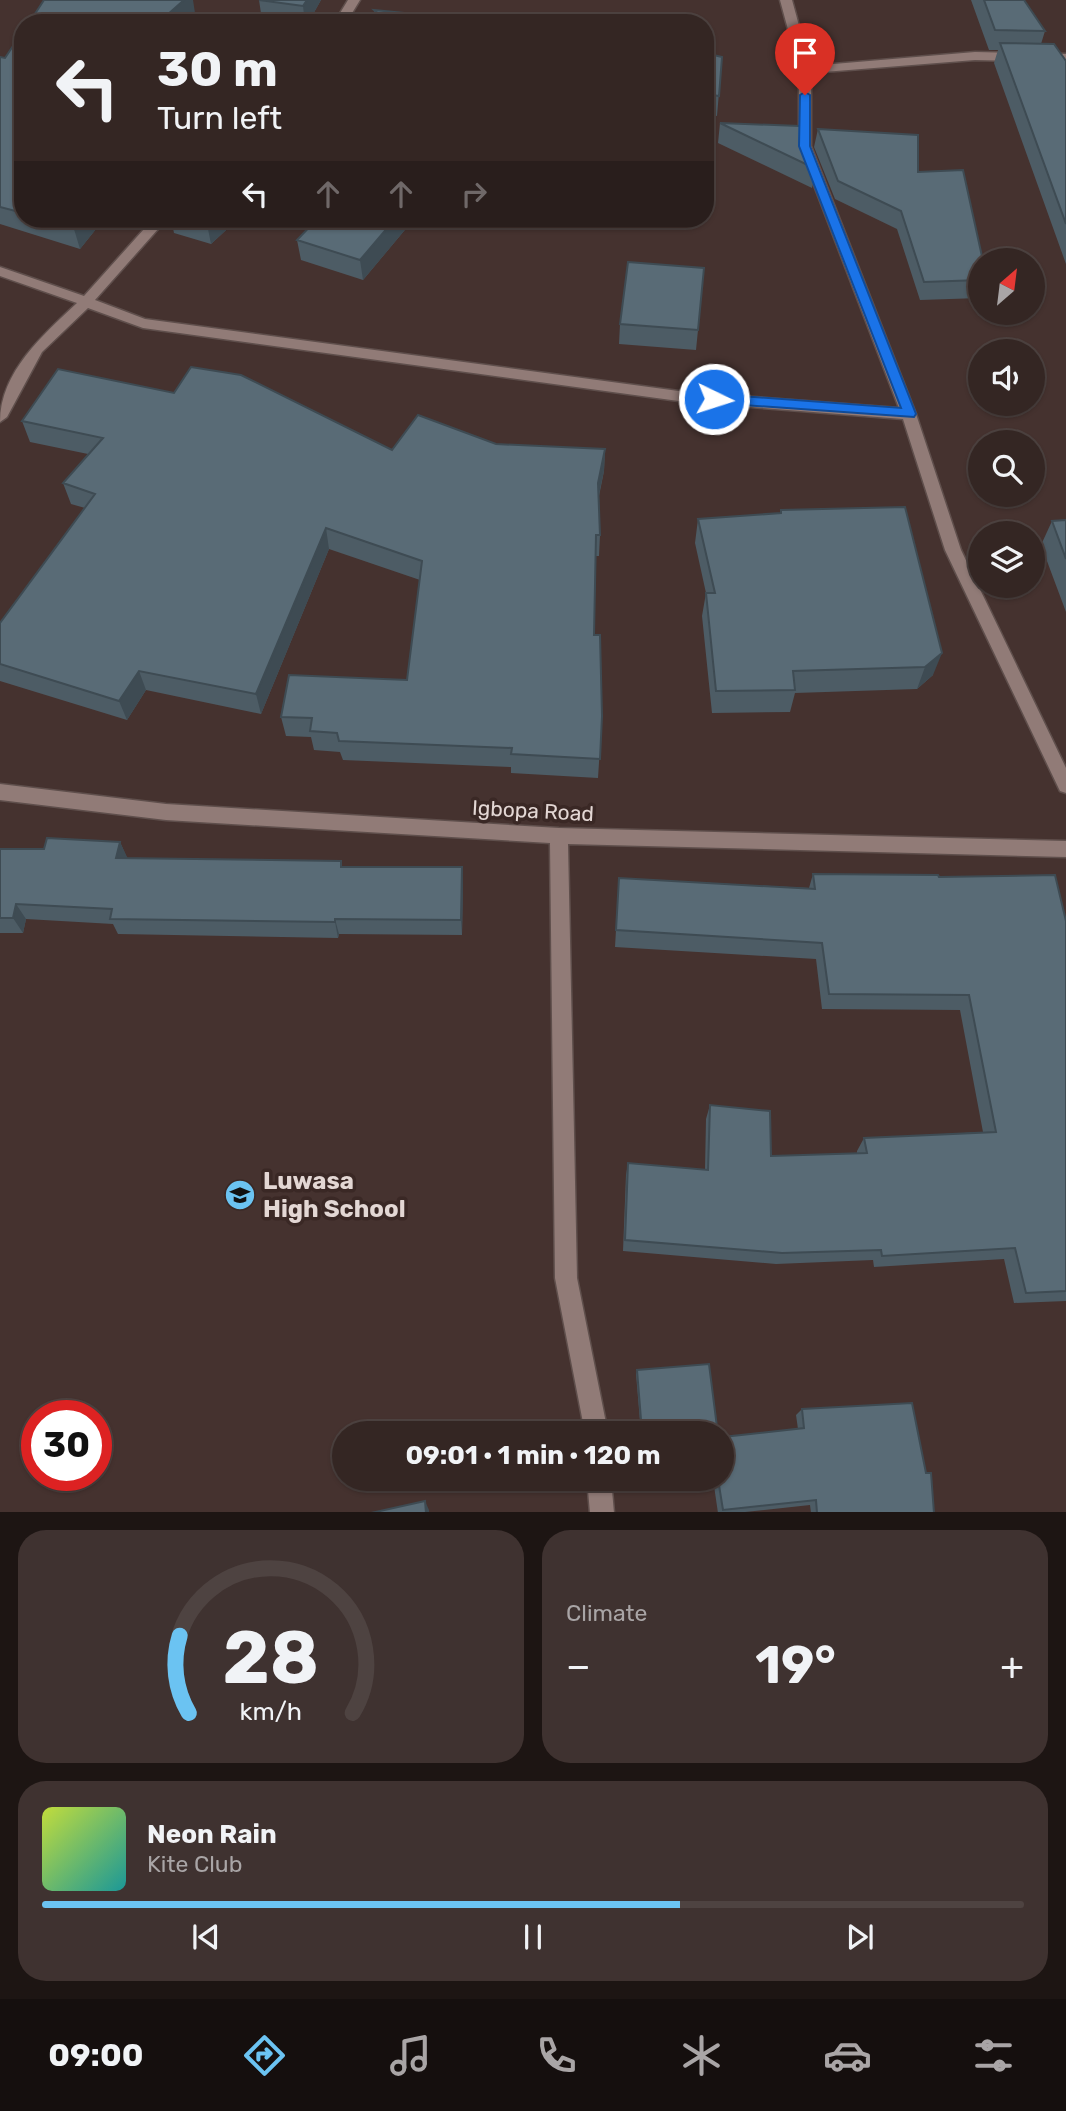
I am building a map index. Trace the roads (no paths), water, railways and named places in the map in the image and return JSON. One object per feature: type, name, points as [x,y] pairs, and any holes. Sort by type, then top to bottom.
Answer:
[{"type":"street","points":[[786,0],[805,70],[805,146],[909,414],[953,550],[1066,786]]},
{"type":"street","points":[[805,70],[975,56],[1066,58]]},
{"type":"street","points":[[0,417],[36,349],[85,303],[152,228]]},
{"type":"street","points":[[0,271],[143,323],[686,397],[909,414]]},
{"type":"street","name":"Igbopa Road","points":[[0,792],[166,812],[559,836],[1066,849]]},
{"type":"street","points":[[559,836],[566,1279],[594,1421]]},
{"type":"street","points":[[600,1491],[602,1512]]},
{"type":"place","name":"Luwasa High School","points":[[240,1195]]}]
